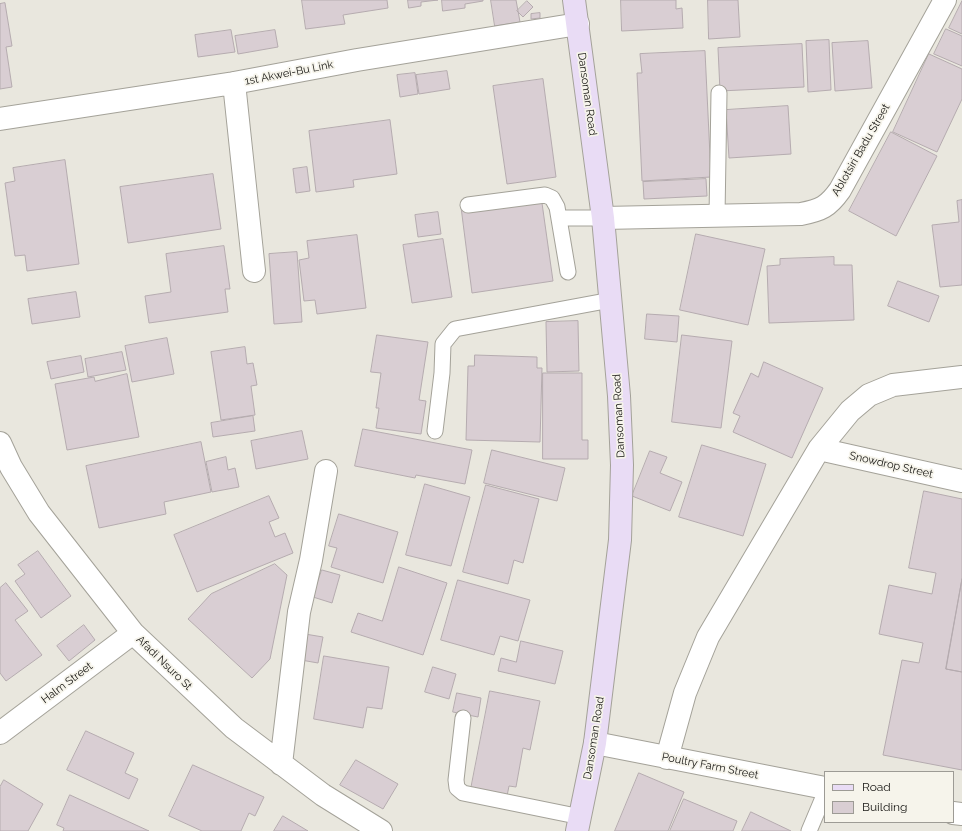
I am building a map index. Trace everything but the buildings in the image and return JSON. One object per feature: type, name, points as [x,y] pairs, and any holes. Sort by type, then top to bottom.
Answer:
[{"type":"main road","name":"Dansoman Road","points":[[574,0],[603,218],[620,396],[622,465],[620,540],[594,743],[579,824]]},
{"type":"street","name":"Ablotsiri Badu Street","points":[[603,218],[801,214],[818,211],[831,203],[840,190],[945,0]]},
{"type":"street","name":"1st Akwei-Bu Link","points":[[0,119],[234,83],[357,60],[578,24]]},
{"type":"street","points":[[234,83],[254,272]]},
{"type":"street","points":[[666,758],[685,692],[708,637],[819,449],[850,410],[869,395],[893,385],[962,377]]},
{"type":"street","name":"Afadi Nsuro St","points":[[0,443],[11,467],[39,513],[133,633],[234,728],[323,795],[375,830]]},
{"type":"street","name":"Snowdrop Street","points":[[819,449],[962,481]]},
{"type":"street","points":[[281,764],[299,612],[311,560],[326,471]]},
{"type":"street","name":"Halm Street","points":[[0,733],[133,633]]},
{"type":"street","name":"Poultry Farm Street","points":[[594,743],[824,788]]},
{"type":"lane","points":[[717,216],[719,93]]},
{"type":"lane","points":[[468,205],[545,195],[552,198],[557,207],[568,272]]},
{"type":"lane","points":[[559,218],[603,218]]},
{"type":"lane","points":[[434,431],[442,373],[444,344],[455,329],[611,300]]},
{"type":"lane","points":[[463,718],[456,780],[457,788],[463,792],[579,824]]},
{"type":"lane","points":[[809,831],[824,794]]}]
